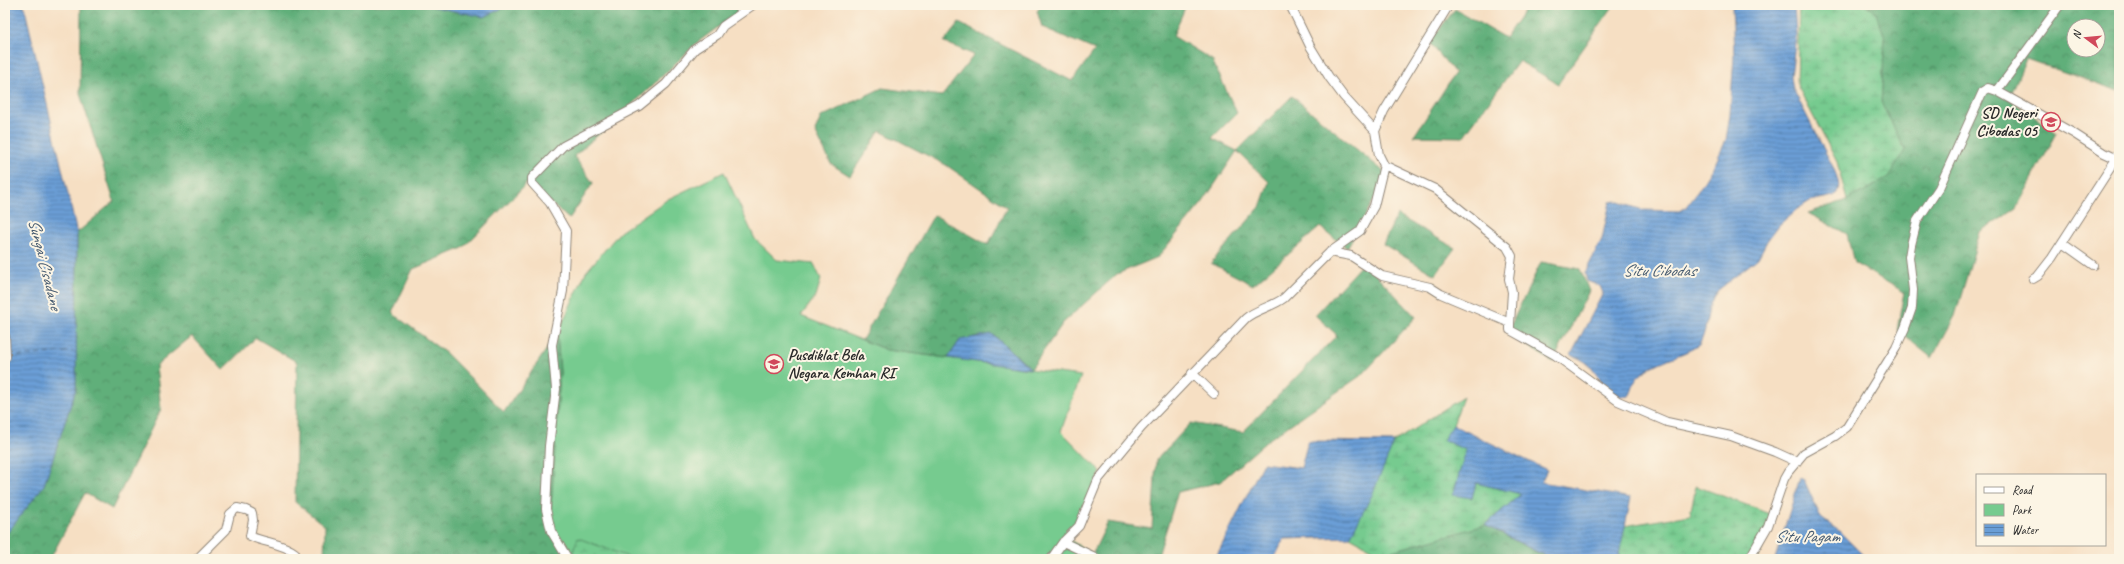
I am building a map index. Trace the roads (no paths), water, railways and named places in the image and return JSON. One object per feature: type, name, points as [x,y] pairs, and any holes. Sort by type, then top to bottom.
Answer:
[{"type":"street","points":[[568,559],[551,531],[546,509],[549,446],[556,389],[552,345],[563,291],[566,231],[550,203],[532,183],[532,178],[563,146],[639,106],[666,84],[695,49],[717,35],[723,26],[753,5]]},
{"type":"street","points":[[1051,559],[1063,542],[1079,526],[1098,480],[1141,428],[1246,318],[1253,312],[1277,303],[1284,298],[1330,252],[1360,231],[1374,206],[1384,166],[1379,155],[1375,131],[1344,97],[1329,77],[1310,46],[1290,5]]},
{"type":"street","points":[[1375,131],[1384,111],[1450,5]]},
{"type":"street","points":[[1997,91],[2060,5]]},
{"type":"street","points":[[1749,559],[1768,526],[1784,479],[1804,452],[1835,436],[1847,427],[1896,348],[1912,308],[1909,257],[1910,245],[1917,221],[1939,188],[1983,91],[1988,88],[1997,91],[2041,114],[2118,160],[2062,243],[2038,276],[2032,279]]},
{"type":"street","points":[[1384,166],[1435,189],[1507,247],[1512,256],[1509,279],[1512,292],[1510,330],[1555,355],[1618,401],[1667,422],[1731,436],[1775,452],[1797,462]]},
{"type":"street","points":[[2062,243],[2093,265]]},
{"type":"street","points":[[1330,252],[1351,256],[1382,276],[1430,287],[1441,294],[1510,323]]},
{"type":"street","points":[[5,336],[6,357]]},
{"type":"street","points":[[1192,373],[1214,394]]},
{"type":"street","points":[[198,559],[226,530],[230,514],[238,508],[252,513],[253,520],[250,536],[261,542],[288,548],[295,553],[294,559]]},
{"type":"street","points":[[1063,542],[1095,557],[1094,559]]},
{"type":"water","name":"Sungai Cisadane","points":[[5,5],[24,5],[77,233],[76,389],[44,485],[5,536]]},
{"type":"water","points":[[425,5],[509,5],[484,17]]},
{"type":"water","name":"Situ Cibodas","points":[[1732,5],[1794,5],[1796,34],[1791,77],[1793,89],[1833,167],[1839,186],[1838,190],[1834,196],[1810,201],[1796,210],[1779,225],[1767,241],[1758,258],[1717,291],[1713,297],[1699,345],[1645,371],[1636,379],[1629,396],[1622,396],[1610,391],[1588,364],[1571,355],[1603,293],[1600,286],[1587,281],[1585,273],[1602,239],[1610,202],[1615,201],[1643,210],[1680,211],[1685,208],[1698,191],[1716,162],[1726,140],[1730,114],[1734,56]]},
{"type":"water","points":[[992,334],[1031,369],[948,358],[960,340]]},
{"type":"water","points":[[1453,425],[1547,470],[1541,482],[1631,498],[1618,559],[1551,559],[1485,525],[1521,494],[1476,483],[1472,498],[1453,495],[1466,450],[1443,440]]},
{"type":"water","points":[[1308,441],[1394,442],[1372,495],[1350,537],[1284,539],[1274,559],[1215,559],[1263,463],[1301,468]]},
{"type":"water","name":"Situ Pagam","points":[[1800,478],[1804,480],[1821,518],[1839,531],[1867,559],[1775,559]]},
{"type":"place","name":"SD Negeri Cibodas 05","points":[[2051,122]]},
{"type":"place","name":"Pusdiklat Bela Negara Kemhan RI","points":[[774,364]]}]
